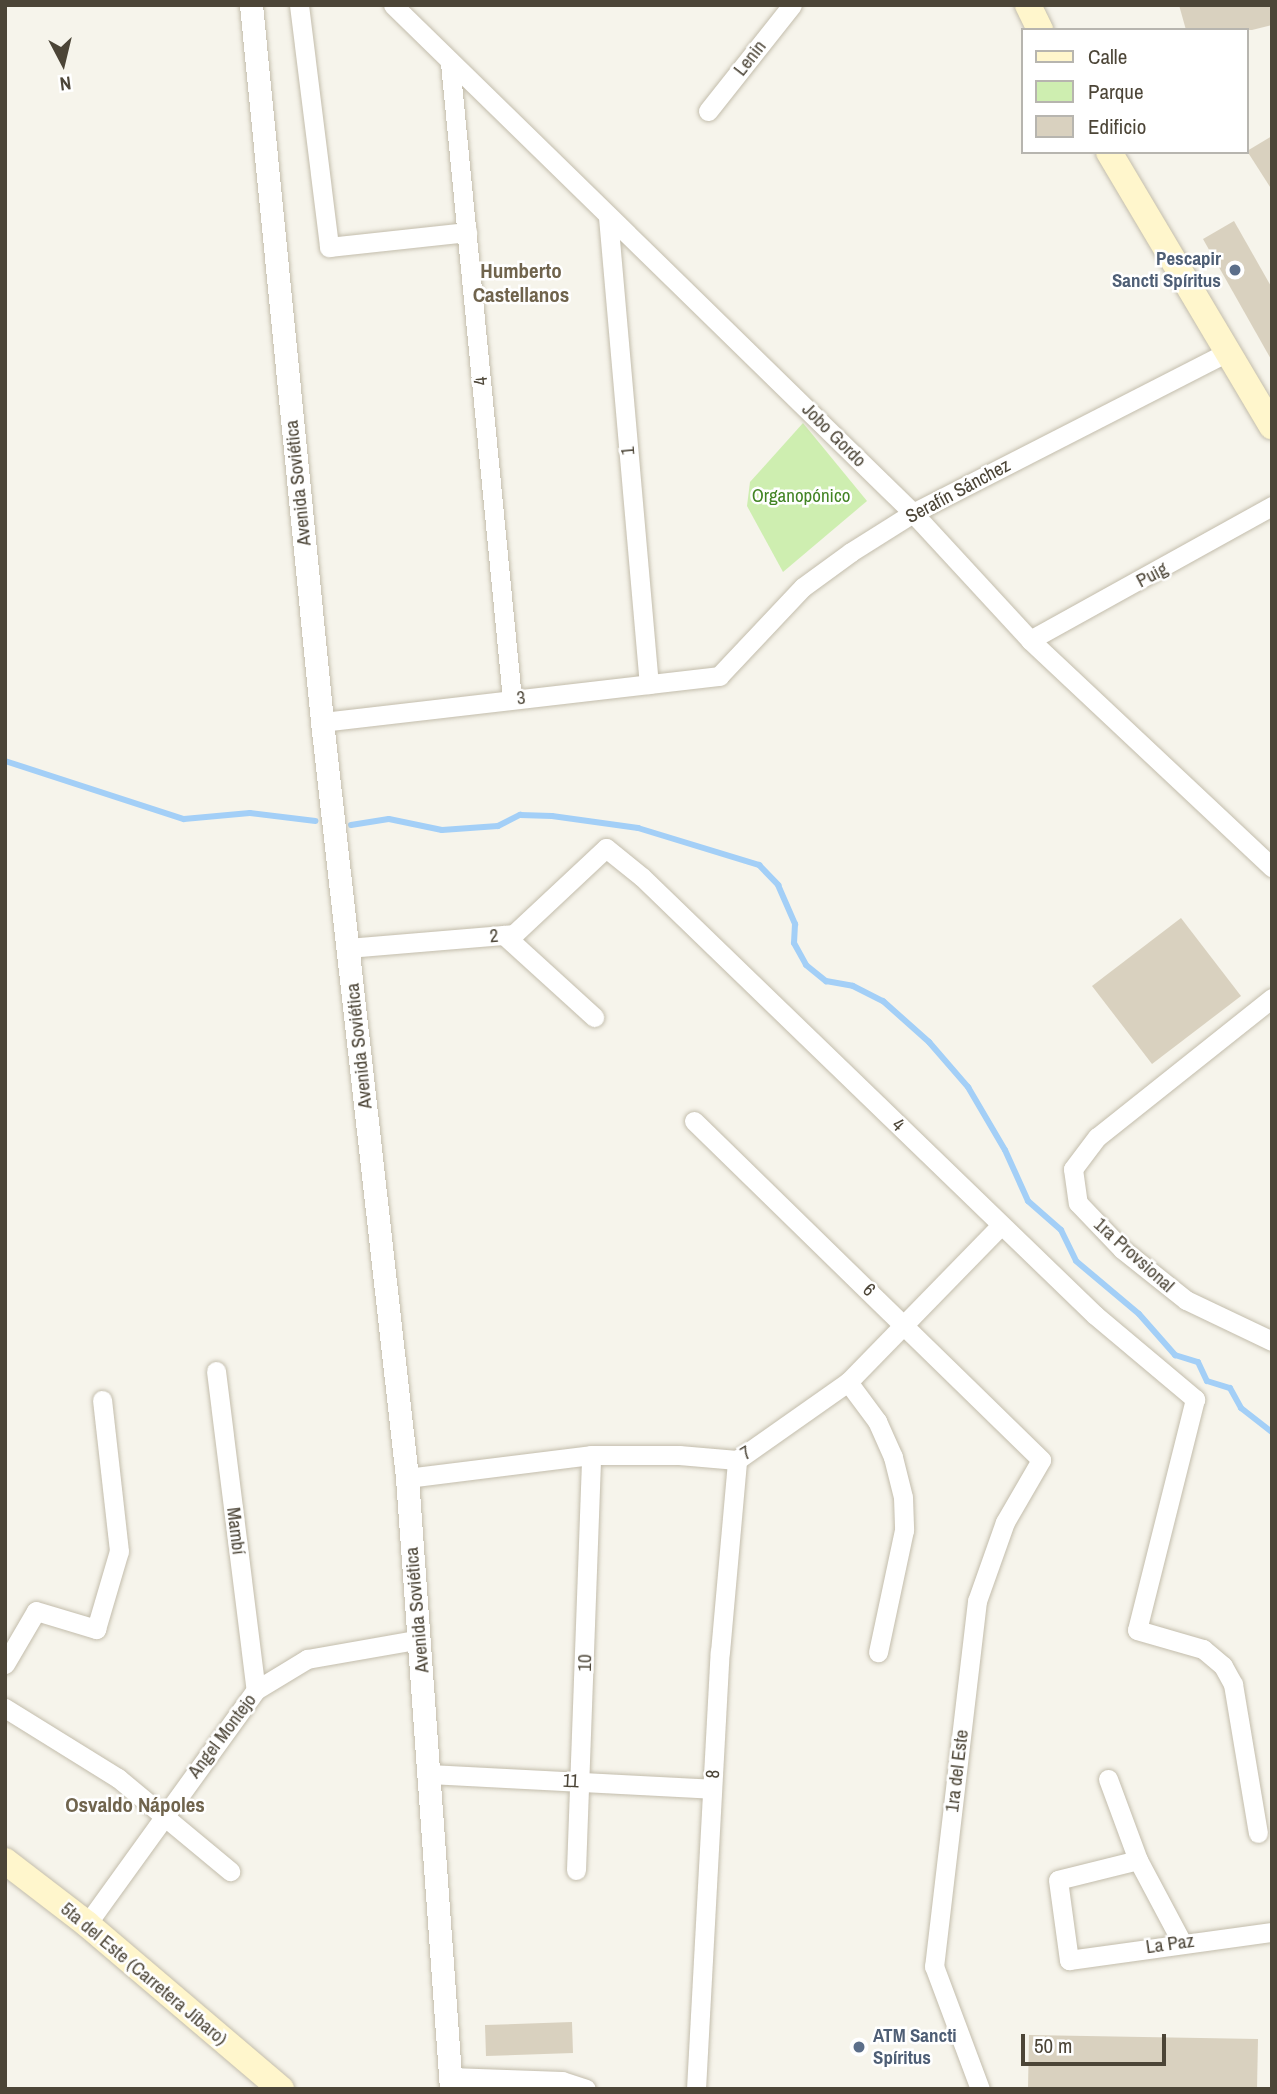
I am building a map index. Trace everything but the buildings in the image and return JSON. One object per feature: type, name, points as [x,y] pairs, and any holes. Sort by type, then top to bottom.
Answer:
[{"type":"main road","points":[[1028,5],[1039,28]]},
{"type":"main road","points":[[1110,154],[1272,426]]},
{"type":"main road","name":"5ta del Este (Carretera Jíbaro)","points":[[5,1861],[87,1924],[281,2089]]},
{"type":"street","name":"Avenida Soviética","points":[[251,5],[322,722],[407,1478],[450,2083]]},
{"type":"street","points":[[299,5],[329,247],[467,232]]},
{"type":"street","name":"Jobo Gordo","points":[[393,5],[913,513],[1030,640],[1198,793],[1272,867]]},
{"type":"street","name":"Lenin","points":[[708,111],[783,8]]},
{"type":"street","name":"4","points":[[450,63],[512,699]]},
{"type":"street","name":"1","points":[[608,217],[649,684]]},
{"type":"street","name":"Serafín Sánchez","points":[[719,676],[803,587],[913,513],[1228,352]]},
{"type":"street","name":"Puig","points":[[1030,640],[1272,506]]},
{"type":"street","name":"3","points":[[322,722],[719,676]]},
{"type":"street","name":"4","points":[[606,848],[642,877],[1095,1315],[1195,1399],[1137,1630],[1203,1649],[1223,1666],[1233,1684],[1263,1813]]},
{"type":"street","name":"2","points":[[348,948],[514,934],[606,848]]},
{"type":"street","points":[[504,935],[594,1017]]},
{"type":"street","name":"1ra Provsional","points":[[1272,998],[1097,1137],[1073,1170],[1079,1203],[1122,1249],[1186,1300],[1272,1341]]},
{"type":"street","name":"6","points":[[694,1121],[1041,1460]]},
{"type":"street","name":"7","points":[[407,1478],[591,1455],[679,1455],[737,1460],[848,1382],[906,1326],[1001,1225]]},
{"type":"street","name":"Mambí","points":[[216,1371],[256,1690]]},
{"type":"street","points":[[848,1382],[877,1421],[903,1497],[904,1530],[878,1652]]},
{"type":"street","points":[[5,1664],[36,1611],[96,1629],[119,1551],[102,1400]]},
{"type":"street","name":"10","points":[[576,1870],[582,1782],[591,1455]]},
{"type":"street","name":"8","points":[[696,2089],[712,1789],[737,1460]]},
{"type":"street","name":"1ra del Este","points":[[980,2089],[934,1966],[977,1601],[1005,1522],[1041,1460]]},
{"type":"street","name":"Angel Montejo","points":[[87,1924],[162,1816],[256,1690],[307,1659],[420,1639]]},
{"type":"street","points":[[5,1708],[118,1778],[230,1871]]},
{"type":"street","name":"11","points":[[429,1774],[712,1789]]},
{"type":"street","points":[[1108,1779],[1138,1860],[1181,1941]]},
{"type":"street","points":[[1258,1833],[1263,1813]]},
{"type":"street","name":"La Paz","points":[[1138,1860],[1058,1880],[1069,1960],[1181,1941],[1272,1932]]},
{"type":"street","points":[[450,2083],[562,2081],[586,2089]]},
{"type":"green space","name":"Organopónico","points":[[803,423],[867,501],[783,572],[747,506],[750,482]]},
{"type":"waterway","points":[[5,761],[184,819],[250,813],[316,821]]},
{"type":"waterway","points":[[351,825],[389,819],[442,830],[498,826],[520,815],[552,816],[638,828],[759,865],[778,885],[795,924],[794,943],[806,965],[826,981],[853,986],[883,1001],[929,1042],[968,1087],[1005,1150],[1028,1201],[1061,1230],[1076,1261],[1139,1314],[1175,1355],[1198,1362],[1207,1381],[1230,1388],[1241,1408],[1272,1432]]},
{"type":"place","name":"Pescapir Sancti Spíritus","points":[[1235,270]]},
{"type":"place","name":"ATM Sancti Spíritus","points":[[859,2047]]},
{"type":"district","name":"Humberto Castellanos","points":[[521,283]]},
{"type":"district","name":"Osvaldo Nápoles","points":[[135,1805]]}]
